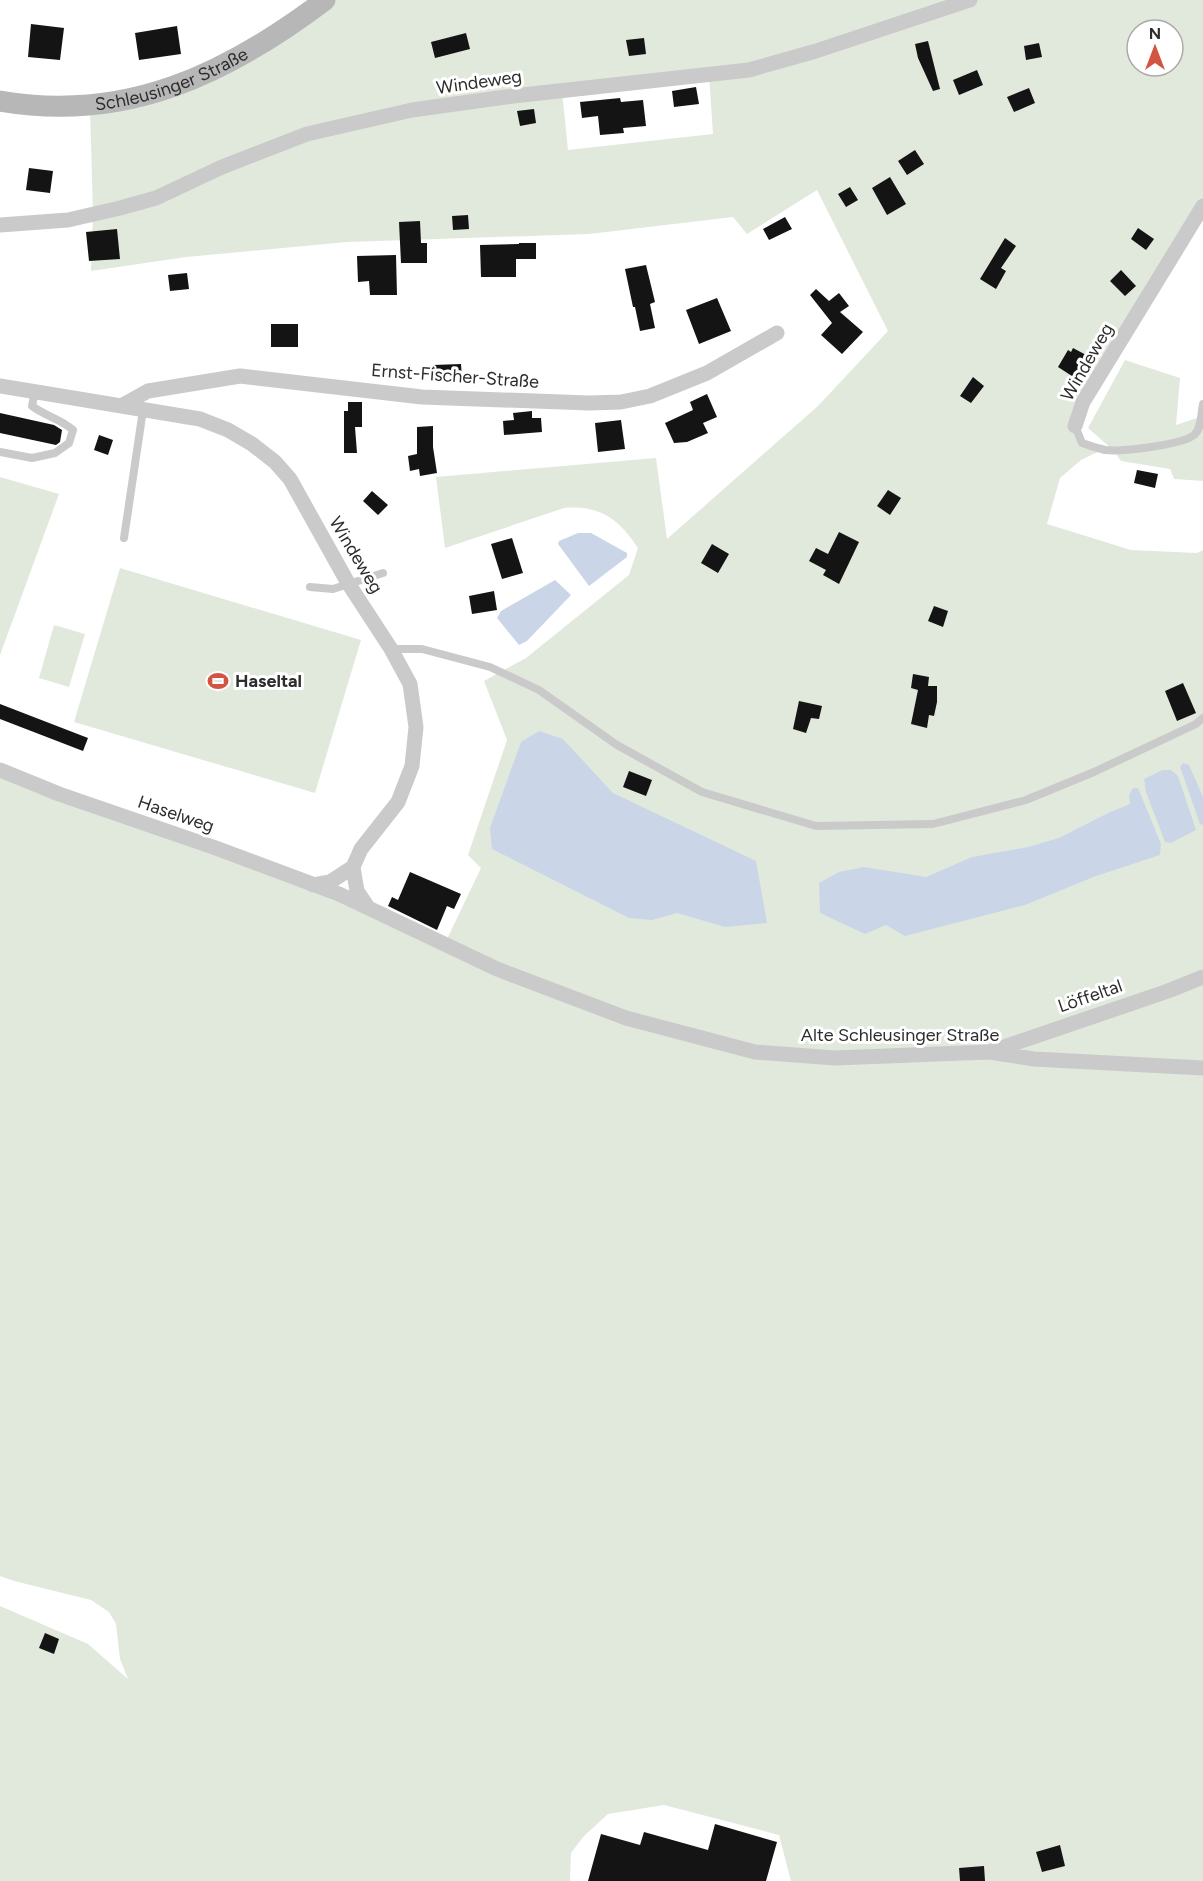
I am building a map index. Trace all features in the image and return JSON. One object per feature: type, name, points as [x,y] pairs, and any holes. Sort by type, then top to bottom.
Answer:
[{"type":"main road","name":"Schleusinger Straße","points":[[0,101],[42,106],[90,105],[135,99],[180,85],[220,68],[272,38],[325,0]]},
{"type":"street","name":"Windeweg","points":[[0,225],[93,216],[147,201],[222,167],[307,134],[412,110],[523,95],[749,70],[816,51],[970,0]]},
{"type":"street","name":"Windeweg","points":[[1075,426],[1083,402],[1203,206]]},
{"type":"street","name":"Ernst-Fischer-Straße","points":[[121,406],[148,391],[240,376],[422,397],[589,403],[621,402],[650,396],[708,373],[777,333]]},
{"type":"street","name":"Windeweg","points":[[0,386],[200,419],[228,430],[252,444],[275,462],[290,479],[348,583],[391,649],[410,684],[416,727],[412,766],[398,802],[361,849],[353,867]]},
{"type":"street","name":"Haselweg","points":[[0,770],[58,794],[213,847],[339,894]]},
{"type":"street","points":[[310,885],[330,882],[353,867],[357,891],[367,906]]},
{"type":"street","name":"Alte Schleusinger Straße","points":[[339,894],[497,969],[616,1014],[755,1052],[835,1058],[989,1052],[1034,1059],[1203,1068]]},
{"type":"street","name":"Löffeltal","points":[[989,1052],[1203,977]]},
{"type":"lane","points":[[0,452],[33,458],[55,453],[69,442],[73,430],[64,422],[43,414],[33,406],[35,391]]},
{"type":"lane","name":"Windeweg","points":[[1075,426],[1082,443],[1104,450],[1130,450],[1182,441],[1194,435],[1201,427],[1203,404]]},
{"type":"lane","points":[[124,538],[143,410]]},
{"type":"lane","points":[[310,586],[333,589],[383,573]]},
{"type":"lane","points":[[391,649],[422,649],[490,667],[539,690],[618,745],[702,792],[816,826],[933,824],[1026,800],[1094,772],[1196,724],[1203,718]]},
{"type":"shaded area","points":[[325,0],[1203,0],[1203,206],[1075,426],[1082,443],[1104,449],[1081,460],[1060,478],[1047,524],[1131,550],[1197,553],[1203,550],[1203,1881],[791,1881],[779,1835],[664,1805],[608,1814],[584,1836],[571,1853],[570,1881],[0,1881],[0,1606],[88,1644],[128,1679],[120,1659],[116,1624],[109,1612],[91,1600],[0,1576],[0,775],[447,939],[481,868],[468,855],[507,740],[484,681],[526,658],[629,575],[638,548],[623,529],[607,516],[588,509],[564,508],[445,548],[436,477],[656,458],[667,539],[818,406],[888,331],[817,190],[747,234],[733,217],[589,234],[347,242],[186,257],[91,271],[93,216],[90,105],[135,99]],"holes":[[[709,74],[713,134],[568,150],[562,91]]]},
{"type":"shaded area","points":[[1125,360],[1180,378],[1176,425],[1203,416],[1203,481],[1174,479],[1170,469],[1121,461],[1113,450],[1088,428]]},
{"type":"shaded area","points":[[0,477],[59,494],[0,655]]},
{"type":"shaded area","name":"Haseltal","points":[[120,568],[361,640],[315,793],[74,722]]},
{"type":"shaded area","points":[[54,625],[85,634],[69,687],[39,678]]},
{"type":"water","points":[[578,533],[591,533],[627,553],[627,557],[589,586],[558,544],[559,541]]},
{"type":"water","points":[[555,580],[571,595],[527,641],[519,645],[497,618],[501,611]]},
{"type":"water","points":[[539,731],[563,739],[613,793],[756,861],[767,923],[725,927],[677,913],[652,920],[629,918],[492,849],[490,828],[521,742]]},
{"type":"water","points":[[1183,763],[1189,765],[1203,797],[1203,825],[1200,824],[1180,767]]},
{"type":"water","points":[[1162,770],[1171,770],[1178,776],[1196,830],[1171,843],[1165,842],[1146,792],[1144,779]]},
{"type":"water","points":[[1133,788],[1138,788],[1161,844],[1160,855],[1096,876],[1025,905],[905,936],[886,925],[865,934],[820,913],[819,883],[839,872],[864,867],[926,877],[972,857],[1028,847],[1059,838],[1130,804],[1129,795]]},
{"type":"building","points":[[31,24],[64,28],[60,60],[28,57]]},
{"type":"building","points":[[177,26],[181,54],[139,60],[135,33]]},
{"type":"building","points":[[466,33],[470,49],[435,58],[431,42]]},
{"type":"building","points":[[644,38],[646,54],[629,56],[626,40]]},
{"type":"building","points":[[928,41],[940,89],[933,91],[918,58],[915,44]]},
{"type":"building","points":[[1039,43],[1042,57],[1026,60],[1024,46]]},
{"type":"building","points":[[977,70],[983,85],[959,95],[953,80]]},
{"type":"building","points":[[696,87],[699,104],[674,107],[672,91]]},
{"type":"building","points":[[1029,88],[1035,103],[1014,112],[1007,97]]},
{"type":"building","points":[[620,98],[621,102],[643,100],[646,126],[623,128],[624,133],[600,135],[598,116],[582,118],[580,102]]},
{"type":"building","points":[[534,109],[536,123],[520,126],[517,111]]},
{"type":"building","points":[[915,150],[924,164],[907,175],[898,161]]},
{"type":"building","points":[[29,168],[53,171],[50,193],[26,190]]},
{"type":"building","points":[[890,177],[906,204],[887,215],[872,188]]},
{"type":"building","points":[[850,187],[858,200],[846,207],[838,194]]},
{"type":"building","points":[[468,215],[469,229],[453,230],[452,216]]},
{"type":"building","points":[[785,217],[792,229],[769,240],[763,229]]},
{"type":"building","points":[[420,221],[421,243],[427,243],[427,263],[401,263],[399,222]]},
{"type":"building","points":[[1138,228],[1154,239],[1146,250],[1131,239]]},
{"type":"building","points":[[117,229],[120,259],[89,261],[86,232]]},
{"type":"building","points":[[1005,238],[1016,246],[1001,268],[1006,271],[996,289],[980,279]]},
{"type":"building","points":[[536,243],[536,259],[516,259],[516,277],[481,277],[480,245]]},
{"type":"building","points":[[396,255],[397,295],[370,295],[369,281],[358,282],[357,256]]},
{"type":"building","points":[[646,265],[655,302],[650,304],[655,328],[640,331],[625,269]]},
{"type":"building","points":[[1121,270],[1136,286],[1125,296],[1110,281]]},
{"type":"building","points":[[187,273],[189,289],[170,291],[168,275]]},
{"type":"building","points":[[816,289],[829,301],[839,293],[849,306],[840,312],[863,332],[842,354],[821,335],[832,323],[810,295]]},
{"type":"building","points":[[717,298],[731,331],[699,344],[686,310]]},
{"type":"building","points":[[271,324],[298,324],[298,347],[271,347]]},
{"type":"building","points":[[1073,348],[1088,356],[1075,378],[1058,367],[1068,350],[1071,352]]},
{"type":"building","points":[[461,364],[462,378],[434,379],[433,365]]},
{"type":"building","points":[[973,377],[984,386],[971,403],[960,396]]},
{"type":"building","points":[[707,394],[717,417],[703,423],[708,433],[687,442],[674,443],[665,423],[693,410],[690,402]]},
{"type":"building","points":[[348,402],[362,402],[362,427],[355,427],[357,453],[344,453],[344,411],[348,411]]},
{"type":"building","points":[[532,411],[532,418],[541,418],[542,432],[504,435],[503,421],[514,420],[513,413]]},
{"type":"building","points":[[0,413],[54,425],[62,430],[60,442],[56,445],[0,433]]},
{"type":"building","points":[[621,420],[625,449],[598,452],[595,423]]},
{"type":"building","points":[[433,426],[437,473],[420,476],[419,469],[410,471],[408,456],[417,454],[417,427]]},
{"type":"building","points":[[99,435],[113,440],[108,455],[94,450]]},
{"type":"building","points":[[1137,470],[1158,474],[1155,488],[1134,483]]},
{"type":"building","points":[[888,490],[901,498],[890,515],[877,506]]},
{"type":"building","points":[[372,491],[388,505],[378,515],[363,501]]},
{"type":"building","points":[[839,532],[859,542],[839,584],[823,575],[826,570],[809,561],[816,548],[828,554]]},
{"type":"building","points":[[512,538],[523,573],[502,579],[491,544]]},
{"type":"building","points":[[712,544],[729,554],[718,573],[701,563]]},
{"type":"building","points":[[494,591],[497,610],[472,614],[469,596]]},
{"type":"building","points":[[934,606],[948,611],[943,627],[928,621]]},
{"type":"building","points":[[913,674],[929,677],[928,686],[937,686],[934,716],[929,715],[927,728],[911,724],[918,690],[911,688]]},
{"type":"building","points":[[1183,683],[1196,713],[1177,721],[1165,691]]},
{"type":"building","points":[[799,701],[822,706],[819,719],[811,718],[806,733],[793,729]]},
{"type":"building","points":[[0,704],[88,738],[83,751],[0,719]]},
{"type":"building","points":[[629,771],[652,780],[646,796],[623,787]]},
{"type":"building","points":[[410,872],[461,894],[454,909],[447,906],[437,930],[388,906],[392,897],[398,900]]},
{"type":"building","points":[[45,1633],[59,1639],[54,1654],[39,1648]]},
{"type":"building","points":[[715,1824],[777,1842],[766,1881],[588,1881],[601,1834],[640,1845],[644,1832],[708,1850]]},
{"type":"building","points":[[1060,1845],[1065,1866],[1042,1872],[1036,1852]]},
{"type":"building","points":[[984,1866],[985,1881],[960,1881],[959,1868]]},
{"type":"place","name":"Haseltal","points":[[218,681]]}]
